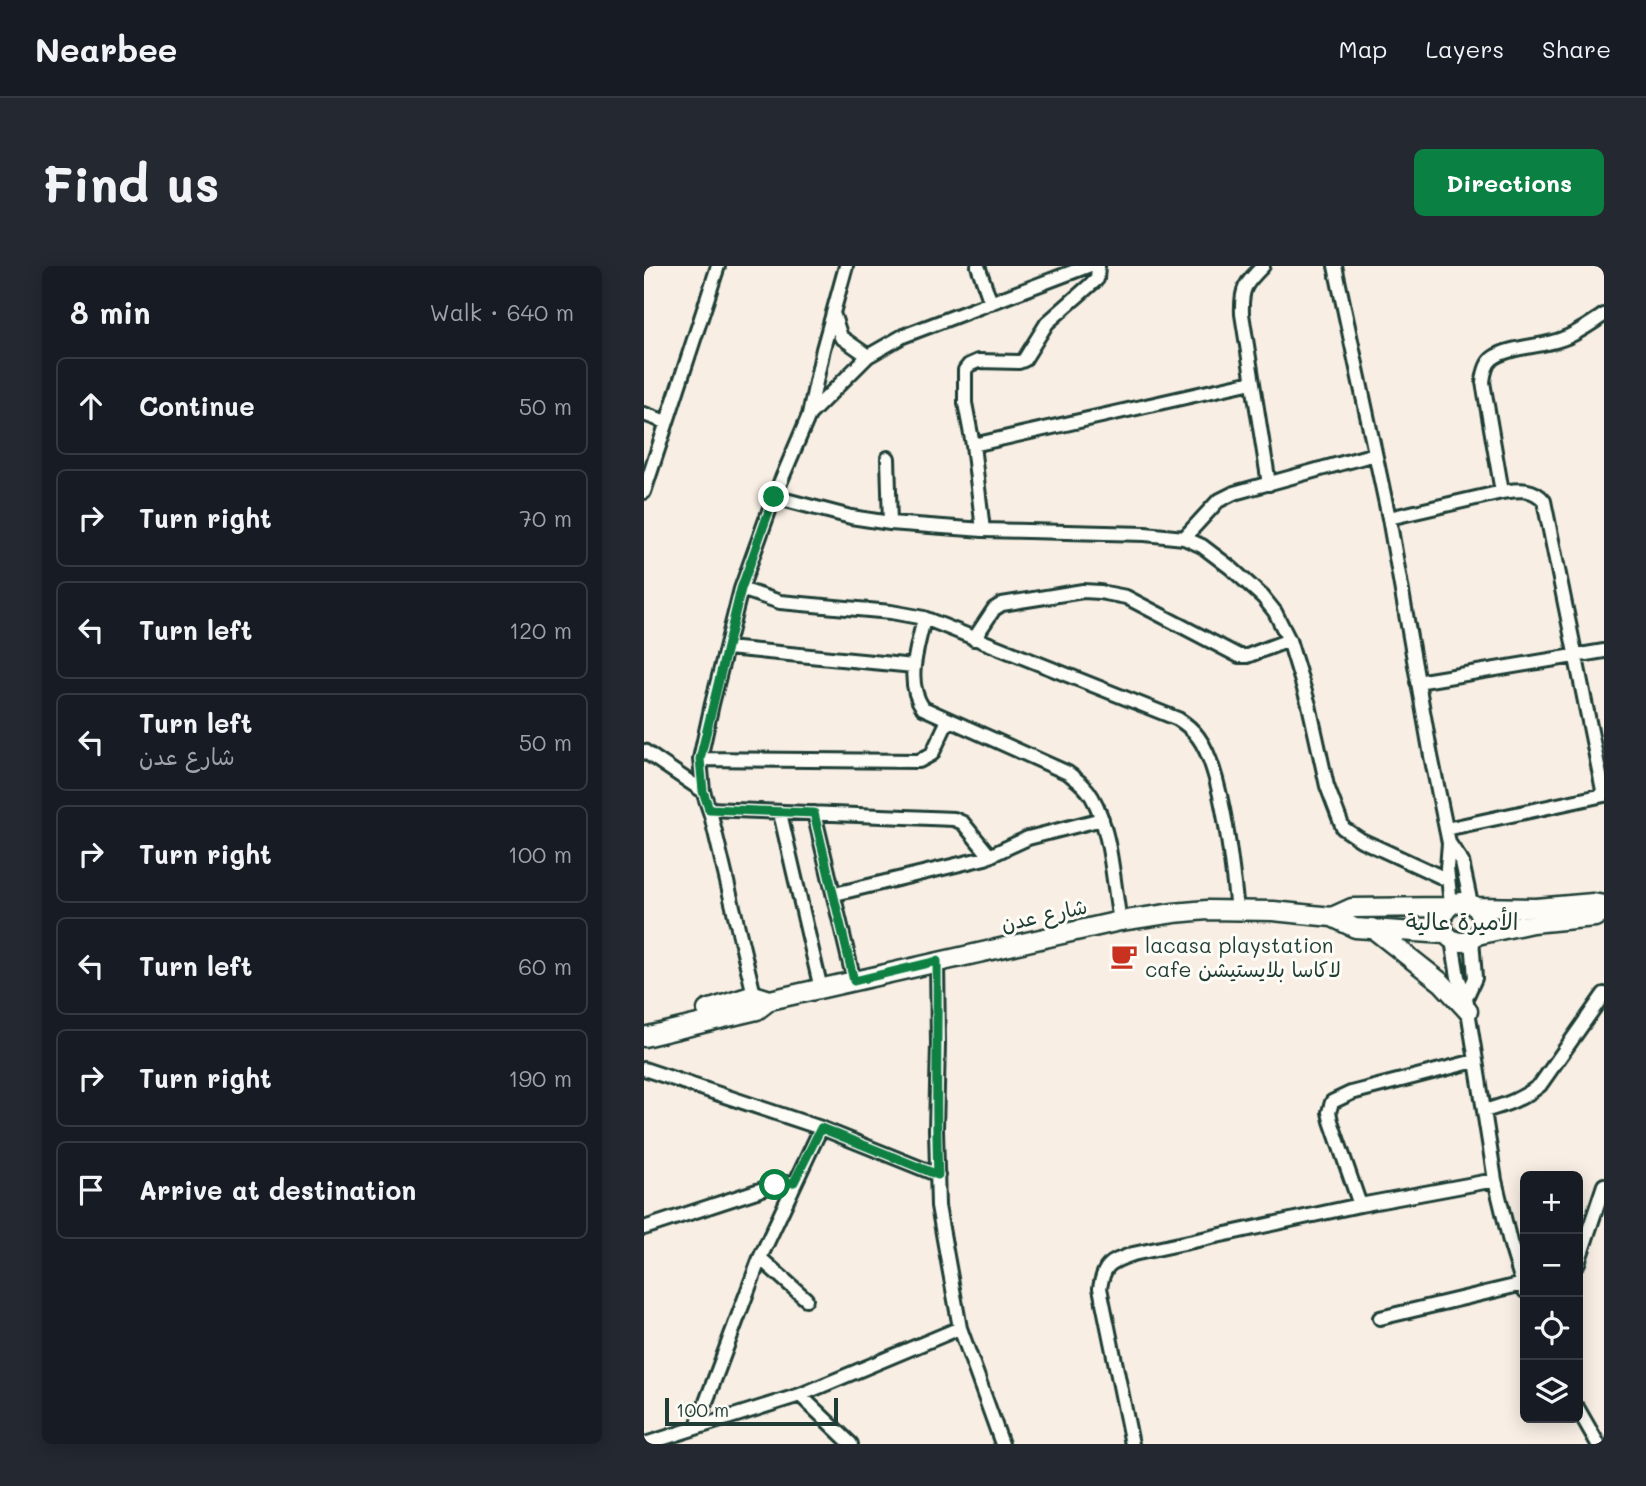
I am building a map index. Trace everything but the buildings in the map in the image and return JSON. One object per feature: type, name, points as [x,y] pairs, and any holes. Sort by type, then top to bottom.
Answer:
[{"type":"street","points":[[644,492],[718,266]]},
{"type":"street","points":[[760,1002],[703,791],[700,759],[741,589],[774,497],[809,415],[823,349],[846,266]]},
{"type":"street","points":[[978,266],[991,303]]},
{"type":"street","points":[[809,415],[868,356],[903,336],[1088,266]]},
{"type":"street","points":[[983,530],[965,402],[965,370],[978,361],[1024,360],[1047,323],[1097,279],[1098,266]]},
{"type":"street","points":[[1263,266],[1245,285],[1241,294],[1245,340],[1269,484]]},
{"type":"street","points":[[1335,266],[1389,518],[1417,682],[1449,843],[1447,868],[1450,906]]},
{"type":"street","points":[[1502,492],[1483,382],[1487,366],[1492,358],[1504,353],[1568,337],[1604,315]]},
{"type":"street","points":[[834,316],[841,337],[868,356]]},
{"type":"street","points":[[973,445],[1252,382]]},
{"type":"street","points":[[644,415],[666,422]]},
{"type":"street","points":[[1184,538],[1218,501],[1234,493],[1375,454]]},
{"type":"street","points":[[888,458],[890,523]]},
{"type":"street","points":[[1389,518],[1502,492],[1532,491],[1539,494],[1544,501],[1604,795],[1446,829]]},
{"type":"street","points":[[774,497],[851,517],[890,523],[983,530],[1103,531],[1184,538],[1202,546],[1249,584],[1275,612],[1289,640],[1309,705],[1328,786],[1343,828],[1361,840],[1448,880]]},
{"type":"street","points":[[741,589],[780,602],[891,612],[924,618],[1158,710],[1190,727],[1206,751],[1217,788],[1226,830],[1237,911]]},
{"type":"street","points":[[974,639],[994,609],[1002,604],[1091,592],[1126,597],[1239,656],[1248,656],[1289,640]]},
{"type":"street","points":[[924,618],[914,666],[915,697],[923,708],[1068,773],[1082,783],[1092,796],[1102,819],[1120,921]]},
{"type":"street","points":[[727,648],[914,666]]},
{"type":"street","points":[[1417,682],[1604,651]]},
{"type":"street","points":[[700,759],[919,761],[932,754],[948,720]]},
{"type":"street","points":[[644,751],[703,791]]},
{"type":"street","points":[[709,809],[954,819],[964,823],[990,856]]},
{"type":"street","points":[[780,813],[821,989]]},
{"type":"street","points":[[814,813],[854,981]]},
{"type":"street","points":[[835,894],[990,856],[1028,838],[1102,819]]},
{"type":"street","points":[[1449,843],[1462,862],[1473,906],[1482,921],[1475,937],[1475,978],[1467,1004]]},
{"type":"street","points":[[1520,1274],[1495,1180],[1467,1004],[1449,937],[1442,925],[1443,915],[1450,906],[1461,902],[1473,906],[1536,908],[1593,903],[1604,905]]},
{"type":"street","name":"شارع عدن","points":[[1332,917],[1352,908],[1450,906]]},
{"type":"street","name":"شارع عدن","points":[[644,1037],[760,1002],[937,961],[1120,921],[1196,911],[1273,911],[1332,917],[1355,928],[1449,937]]},
{"type":"street","points":[[1449,937],[1466,941],[1532,923],[1595,917],[1604,911]]},
{"type":"street","points":[[1372,928],[1467,1004]]},
{"type":"street","points":[[937,961],[938,1206],[960,1328],[1002,1444]]},
{"type":"street","points":[[1484,1111],[1520,1099],[1540,1085],[1604,994]]},
{"type":"street","name":"شارع عدن","points":[[644,1024],[726,1005],[760,1002]]},
{"type":"street","points":[[1360,1205],[1331,1121],[1329,1112],[1332,1102],[1351,1093],[1475,1061]]},
{"type":"street","points":[[644,1069],[821,1128],[938,1175]]},
{"type":"street","points":[[697,1426],[760,1258],[821,1128]]},
{"type":"street","points":[[1132,1444],[1100,1288],[1106,1266],[1133,1254],[1360,1205],[1495,1180]]},
{"type":"street","points":[[644,1228],[775,1185],[794,1182]]},
{"type":"street","points":[[1583,1248],[1604,1185]]},
{"type":"street","points":[[760,1258],[806,1299]]},
{"type":"street","points":[[1380,1318],[1520,1288]]},
{"type":"street","points":[[645,1444],[800,1395],[960,1328]]},
{"type":"street","points":[[800,1395],[851,1444]]},
{"type":"street","points":[[1583,1418],[1598,1444]]},
{"type":"place","name":"lacasa playstation cafe لاكاسا بلايستيشن","points":[[1124,956]]},
{"type":"district","name":"الأميرة عالية","points":[[1462,921]]},
{"type":"route","points":[[774,497],[741,589],[712,704],[700,759],[703,791],[709,809],[814,813],[854,981],[937,961],[938,1043],[938,1175],[821,1128],[794,1182],[775,1185]]}]
